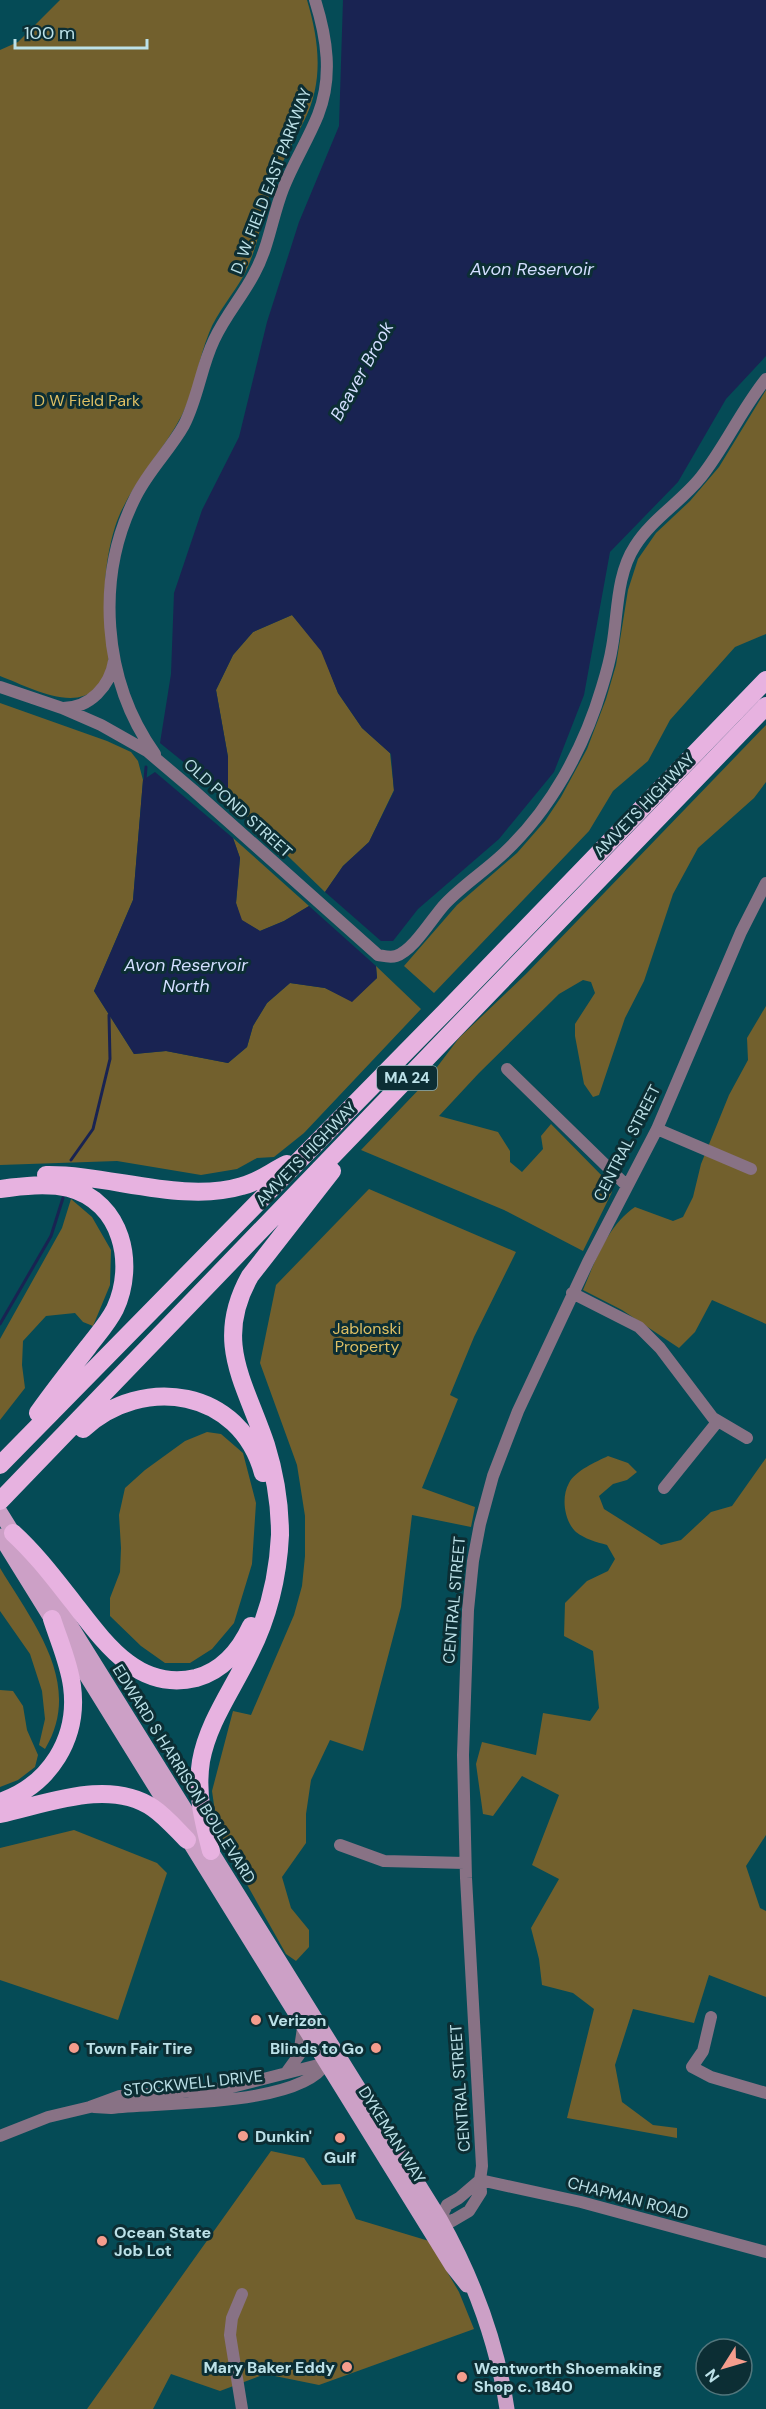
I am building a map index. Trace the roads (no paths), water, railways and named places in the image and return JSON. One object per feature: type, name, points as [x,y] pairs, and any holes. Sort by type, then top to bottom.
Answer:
[{"type":"highway","name":"AMVETS HIGHWAY","points":[[0,1465],[766,680]]},
{"type":"highway","name":"AMVETS HIGHWAY","points":[[0,1501],[766,706]]},
{"type":"highway","points":[[211,1851],[199,1792],[203,1751],[210,1731],[265,1620],[275,1584],[280,1534],[278,1498],[271,1463],[236,1363],[232,1327],[240,1294],[250,1276],[345,1156],[359,1127]]},
{"type":"highway","points":[[0,1179],[53,1174],[186,1191],[212,1191],[250,1184],[303,1156]]},
{"type":"highway","points":[[0,1189],[49,1185],[82,1193],[98,1204],[113,1222],[124,1253],[123,1282],[111,1316],[39,1412],[22,1443]]},
{"type":"highway","points":[[6,1537],[33,1551],[107,1647],[127,1664],[147,1675],[183,1680],[210,1673],[236,1652],[252,1624],[262,1593],[269,1557],[269,1506],[265,1479],[258,1458],[245,1436],[227,1417],[206,1404],[187,1398],[148,1396],[116,1406],[101,1414],[79,1433],[49,1450]]},
{"type":"highway","points":[[0,1802],[27,1789],[48,1772],[61,1752],[69,1730],[73,1708],[72,1687],[67,1663],[52,1619]]},
{"type":"highway","points":[[0,1814],[84,1795],[114,1793],[153,1808],[187,1840]]},
{"type":"main road","name":"EDWARD S HARRISON BOULEVARD","points":[[0,1512],[6,1537],[52,1619],[303,2028],[332,2059]]},
{"type":"main road","name":"EDWARD S HARRISON BOULEVARD","points":[[6,1537],[211,1851],[332,2059]]},
{"type":"main road","name":"DYKEMAN WAY","points":[[332,2059],[434,2223]]},
{"type":"main road","points":[[434,2223],[463,2260],[488,2327],[507,2409]]},
{"type":"street","name":"D. W. FIELD EAST PARKWAY","points":[[161,762],[139,728],[114,661],[110,600],[116,545],[137,493],[179,433],[190,412],[214,340],[258,266],[272,229],[283,189],[322,104],[328,71],[327,45],[315,0]]},
{"type":"street","name":"OLD POND STREET","points":[[0,687],[62,708],[118,734],[161,762],[378,955],[389,957],[406,950],[446,902],[522,835],[557,787],[576,753],[596,704],[612,648],[625,567],[634,546],[654,523],[690,490],[711,464],[743,410],[766,379]]},
{"type":"street","points":[[62,708],[77,706],[94,697],[107,683],[114,661]]},
{"type":"street","name":"CENTRAL STREET","points":[[434,2223],[453,2221],[469,2211],[481,2192],[483,2150],[465,1863],[463,1755],[466,1649],[472,1572],[488,1491],[509,1433],[572,1293],[657,1129],[741,932],[766,883]]},
{"type":"street","points":[[507,1069],[627,1186]]},
{"type":"street","points":[[657,1129],[751,1169]]},
{"type":"street","points":[[572,1293],[626,1319],[644,1332],[660,1348],[698,1400],[718,1421],[747,1438]]},
{"type":"street","points":[[664,1488],[718,1421]]},
{"type":"street","points":[[340,1845],[384,1861],[465,1863]]},
{"type":"street","points":[[711,2016],[703,2051],[692,2067],[711,2077],[766,2093]]},
{"type":"street","name":"STOCKWELL DRIVE","points":[[286,2073],[299,2055],[303,2028]]},
{"type":"street","name":"STOCKWELL DRIVE","points":[[0,2136],[48,2117],[90,2107],[120,2096],[228,2088],[332,2059]]},
{"type":"street","name":"STOCKWELL DRIVE","points":[[90,2107],[111,2108],[252,2097],[312,2079],[332,2059]]},
{"type":"street","points":[[434,2223],[447,2205],[480,2180]]},
{"type":"street","name":"CHAPMAN ROAD","points":[[480,2180],[581,2202],[766,2252]]},
{"type":"street","points":[[242,2295],[232,2318],[230,2335],[242,2409]]},
{"type":"water","name":"Avon Reservoir","points":[[343,0],[766,0],[766,356],[726,399],[678,482],[610,552],[584,695],[554,772],[499,839],[418,909],[393,941],[381,941],[325,892],[343,866],[369,842],[394,791],[391,754],[362,728],[338,693],[321,651],[292,615],[253,632],[233,655],[216,690],[228,757],[228,798],[160,743],[171,674],[174,593],[202,510],[239,437],[267,322],[299,222],[339,126]]},
{"type":"water","name":"Avon Reservoir North","points":[[155,772],[233,838],[240,858],[236,903],[242,920],[260,931],[284,921],[309,906],[376,966],[377,978],[352,1002],[325,988],[290,983],[267,1003],[253,1026],[247,1047],[228,1063],[166,1051],[134,1054],[94,991],[133,900],[143,780]]},
{"type":"waterway","name":"Beaver Brook","points":[[145,780],[146,767]]},
{"type":"waterway","name":"Beaver Brook","points":[[71,1160],[93,1129],[110,1059],[109,1015]]},
{"type":"waterway","name":"Beaver Brook","points":[[0,1324],[51,1236],[63,1198]]},
{"type":"place","name":"Verizon","points":[[256,2020]]},
{"type":"place","name":"Town Fair Tire","points":[[74,2048]]},
{"type":"place","name":"Blinds to Go","points":[[376,2048]]},
{"type":"place","name":"Dunkin'","points":[[243,2136]]},
{"type":"place","name":"Gulf","points":[[340,2138]]},
{"type":"place","name":"Ocean State Job Lot","points":[[102,2241]]},
{"type":"place","name":"Mary Baker Eddy","points":[[347,2367]]},
{"type":"place","name":"Wentworth Shoemaking Shop c. 1840","points":[[462,2377]]},
{"type":"park label","name":"D W Field Park","points":[[87,400]]},
{"type":"park label","name":"Jablonski Property","points":[[367,1337]]}]
